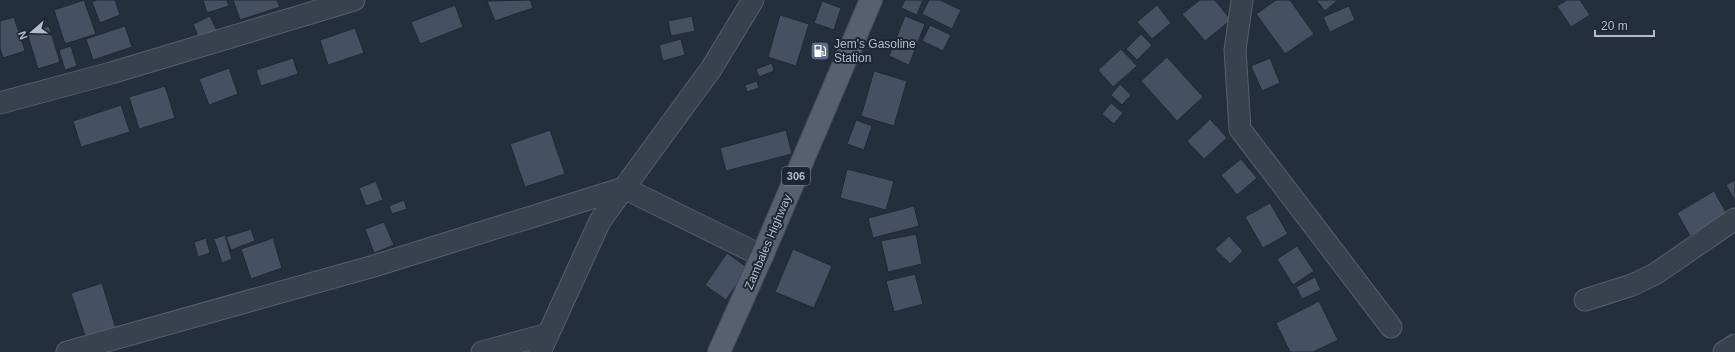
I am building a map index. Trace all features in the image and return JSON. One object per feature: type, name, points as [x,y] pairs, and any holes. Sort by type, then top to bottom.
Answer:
[{"type":"main road","name":"Zambales Highway","points":[[719,352],[872,0]]},
{"type":"street","points":[[0,103],[119,71],[354,0]]},
{"type":"street","points":[[482,352],[544,343],[600,221],[711,69],[753,0]]},
{"type":"street","points":[[1242,0],[1235,50],[1240,129],[1391,328]]},
{"type":"street","points":[[67,352],[374,266],[624,188],[762,256]]},
{"type":"street","points":[[1585,300],[1632,285],[1656,274],[1735,219]]},
{"type":"street","points":[[1724,352],[1735,345]]},
{"type":"building","points":[[84,0],[96,34],[65,44],[54,10]]},
{"type":"building","points":[[97,0],[115,0],[120,15],[100,23],[92,2]]},
{"type":"building","points":[[203,0],[227,0],[229,6],[207,13]]},
{"type":"building","points":[[233,0],[277,0],[280,7],[240,20]]},
{"type":"building","points":[[530,0],[533,8],[495,21],[487,1]]},
{"type":"building","points":[[905,0],[923,0],[917,15],[901,8]]},
{"type":"building","points":[[929,0],[940,0],[961,10],[952,29],[922,14]]},
{"type":"building","points":[[1200,0],[1215,0],[1231,20],[1205,41],[1182,14]]},
{"type":"building","points":[[1276,0],[1290,0],[1314,34],[1285,54],[1256,14]]},
{"type":"building","points":[[1316,0],[1338,0],[1325,11]]},
{"type":"building","points":[[1567,0],[1580,0],[1590,15],[1571,27],[1557,6]]},
{"type":"building","points":[[822,1],[841,8],[834,30],[814,23]]},
{"type":"building","points":[[455,5],[463,27],[420,44],[411,22]]},
{"type":"building","points":[[1157,5],[1171,23],[1152,39],[1137,22]]},
{"type":"building","points":[[1349,6],[1355,20],[1330,32],[1323,17]]},
{"type":"building","points":[[780,15],[809,24],[796,66],[768,57]]},
{"type":"building","points":[[210,16],[218,33],[200,41],[193,24]]},
{"type":"building","points":[[692,16],[695,31],[671,36],[668,21]]},
{"type":"building","points":[[905,16],[925,24],[909,65],[889,56]]},
{"type":"building","points":[[14,17],[25,51],[3,58],[0,48],[0,21]]},
{"type":"building","points":[[930,25],[951,35],[943,51],[922,41]]},
{"type":"building","points":[[49,26],[60,62],[38,69],[27,33]]},
{"type":"building","points":[[125,26],[132,47],[93,60],[86,39]]},
{"type":"building","points":[[355,28],[364,53],[328,65],[320,40]]},
{"type":"building","points":[[1141,34],[1152,45],[1137,60],[1126,49]]},
{"type":"building","points":[[681,39],[685,55],[663,61],[659,45]]},
{"type":"building","points":[[71,46],[77,66],[65,70],[59,50]]},
{"type":"building","points":[[1121,49],[1137,66],[1113,87],[1098,70]]},
{"type":"building","points":[[1167,57],[1203,97],[1177,121],[1141,81]]},
{"type":"building","points":[[293,58],[298,74],[261,86],[256,70]]},
{"type":"building","points":[[1270,58],[1280,83],[1262,91],[1251,66]]},
{"type":"building","points":[[772,63],[774,71],[759,77],[756,69]]},
{"type":"building","points":[[229,68],[238,94],[209,105],[199,79]]},
{"type":"building","points":[[874,71],[907,81],[894,126],[861,116]]},
{"type":"building","points":[[757,81],[759,88],[747,92],[745,85]]},
{"type":"building","points":[[1120,84],[1131,95],[1122,105],[1111,95]]},
{"type":"building","points":[[165,86],[175,118],[139,129],[129,97]]},
{"type":"building","points":[[1111,103],[1123,113],[1114,124],[1102,114]]},
{"type":"building","points":[[121,105],[130,132],[81,147],[73,121]]},
{"type":"building","points":[[1210,119],[1227,138],[1204,159],[1187,141]]},
{"type":"building","points":[[856,120],[872,126],[864,150],[847,144]]},
{"type":"building","points":[[550,130],[565,174],[525,187],[510,144]]},
{"type":"building","points":[[786,130],[792,154],[726,171],[720,148]]},
{"type":"building","points":[[1241,159],[1257,178],[1237,195],[1221,175]]},
{"type":"building","points":[[847,169],[894,181],[886,210],[840,198]]},
{"type":"building","points":[[1735,180],[1735,201],[1726,185]]},
{"type":"building","points":[[376,181],[383,200],[366,206],[359,188]]},
{"type":"building","points":[[1714,191],[1727,214],[1690,236],[1677,213]]},
{"type":"building","points":[[404,200],[407,209],[392,214],[389,206]]},
{"type":"building","points":[[1270,203],[1288,234],[1263,248],[1245,217]]},
{"type":"building","points":[[914,206],[919,226],[873,238],[868,218]]},
{"type":"building","points":[[384,222],[394,245],[374,253],[365,229]]},
{"type":"building","points":[[251,229],[255,241],[231,250],[226,237]]},
{"type":"building","points":[[916,234],[922,264],[888,272],[881,241]]},
{"type":"building","points":[[225,235],[232,259],[222,263],[214,239]]},
{"type":"building","points":[[1229,236],[1243,251],[1230,264],[1215,249]]},
{"type":"building","points":[[206,238],[210,253],[198,257],[194,242]]},
{"type":"building","points":[[273,238],[282,268],[251,279],[241,249]]},
{"type":"building","points":[[1297,246],[1314,271],[1293,285],[1277,259]]},
{"type":"building","points":[[793,249],[832,266],[814,308],[775,292]]},
{"type":"building","points":[[727,253],[748,268],[726,300],[705,285]]},
{"type":"building","points":[[915,274],[923,304],[894,312],[886,281]]},
{"type":"building","points":[[1315,277],[1321,290],[1302,299],[1296,287]]},
{"type":"building","points":[[102,283],[116,329],[86,339],[71,293]]},
{"type":"building","points":[[1319,301],[1338,340],[1313,352],[1290,352],[1276,323]]},
{"type":"place","name":"Jem's Gasoline Station","points":[[820,51]]}]
